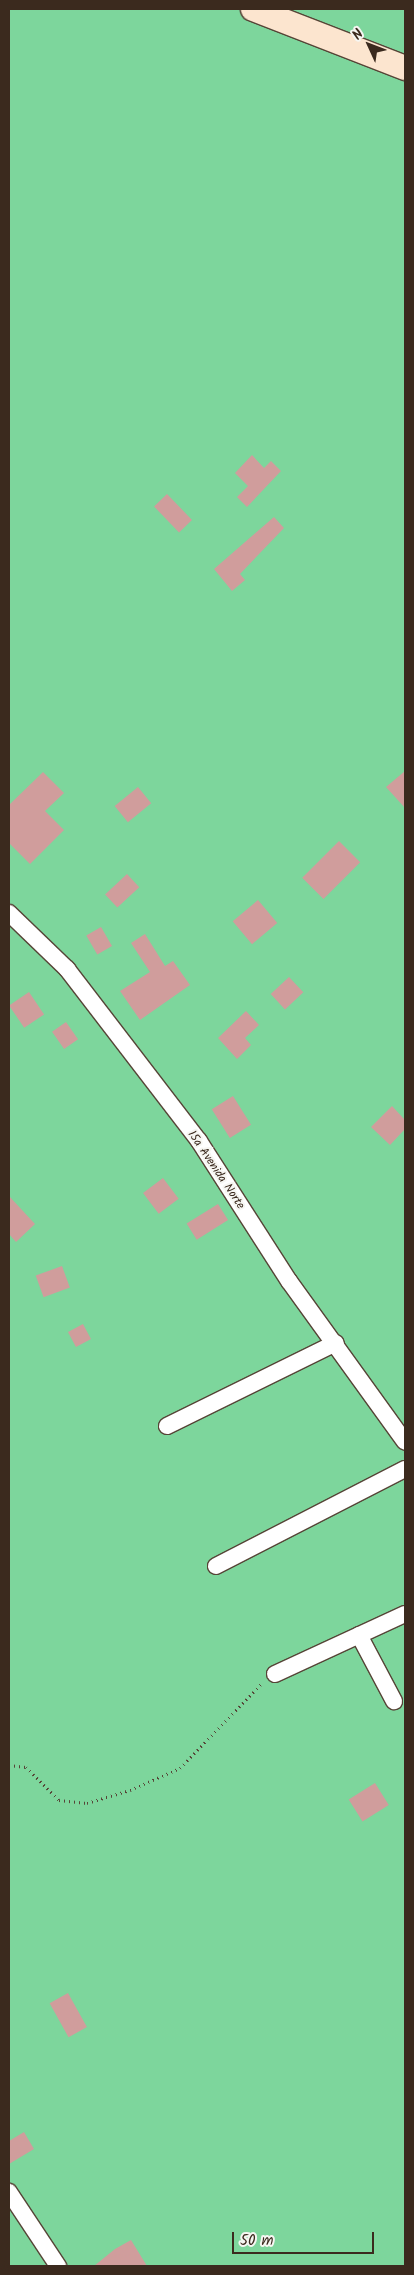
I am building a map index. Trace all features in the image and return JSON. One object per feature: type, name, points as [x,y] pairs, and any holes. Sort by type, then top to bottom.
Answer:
[{"type":"main road","points":[[253,9],[405,68]]},
{"type":"street","name":"15a Avenida Norte","points":[[9,913],[67,970],[199,1141],[289,1281],[336,1343],[405,1442]]},
{"type":"street","points":[[167,1426],[336,1343]]},
{"type":"street","points":[[216,1566],[405,1469]]},
{"type":"street","points":[[275,1674],[405,1614]]},
{"type":"street","points":[[359,1635],[394,1701]]},
{"type":"street","points":[[9,2192],[58,2266]]},
{"type":"path","points":[[9,1765],[26,1767],[59,1800],[87,1804],[130,1790],[180,1768],[275,1674]]},
{"type":"green space","points":[[9,9],[405,9],[405,2266],[9,2266]]},
{"type":"building","points":[[252,455],[264,468],[271,461],[281,471],[247,507],[237,497],[248,486],[235,473]]},
{"type":"building","points":[[167,494],[192,520],[179,532],[154,507]]},
{"type":"building","points":[[274,517],[284,528],[240,574],[245,580],[232,591],[214,569]]},
{"type":"building","points":[[405,771],[405,808],[386,787]]},
{"type":"building","points":[[43,772],[64,793],[45,811],[64,830],[30,864],[9,843],[9,805]]},
{"type":"building","points":[[138,787],[151,803],[128,822],[115,806]]},
{"type":"building","points":[[339,841],[360,862],[323,899],[302,878]]},
{"type":"building","points":[[127,874],[139,887],[117,908],[105,894]]},
{"type":"building","points":[[258,900],[277,923],[252,944],[233,921]]},
{"type":"building","points":[[101,927],[112,946],[97,955],[86,936]]},
{"type":"building","points":[[145,934],[165,966],[173,961],[190,985],[140,1020],[120,991],[150,972],[131,943]]},
{"type":"building","points":[[289,977],[303,992],[285,1009],[271,994]]},
{"type":"building","points":[[29,992],[44,1014],[24,1028],[9,1005]]},
{"type":"building","points":[[246,1011],[259,1025],[245,1038],[251,1045],[237,1059],[218,1038]]},
{"type":"building","points":[[66,1022],[78,1039],[64,1049],[52,1032]]},
{"type":"building","points":[[233,1096],[251,1125],[230,1138],[212,1109]]},
{"type":"building","points":[[392,1106],[405,1120],[405,1129],[390,1145],[371,1127]]},
{"type":"building","points":[[163,1178],[179,1199],[159,1214],[143,1193]]},
{"type":"building","points":[[9,1196],[35,1224],[16,1242],[9,1234]]},
{"type":"building","points":[[218,1204],[228,1220],[197,1240],[187,1224]]},
{"type":"building","points":[[62,1266],[70,1288],[44,1297],[36,1276]]},
{"type":"building","points":[[83,1324],[91,1339],[76,1347],[68,1332]]},
{"type":"building","points":[[375,1783],[389,1805],[362,1821],[349,1799]]},
{"type":"building","points":[[68,1993],[87,2027],[69,2037],[50,2003]]},
{"type":"building","points":[[24,2132],[34,2149],[9,2164],[9,2141]]},
{"type":"building","points":[[131,2240],[147,2266],[94,2266],[115,2249]]}]
